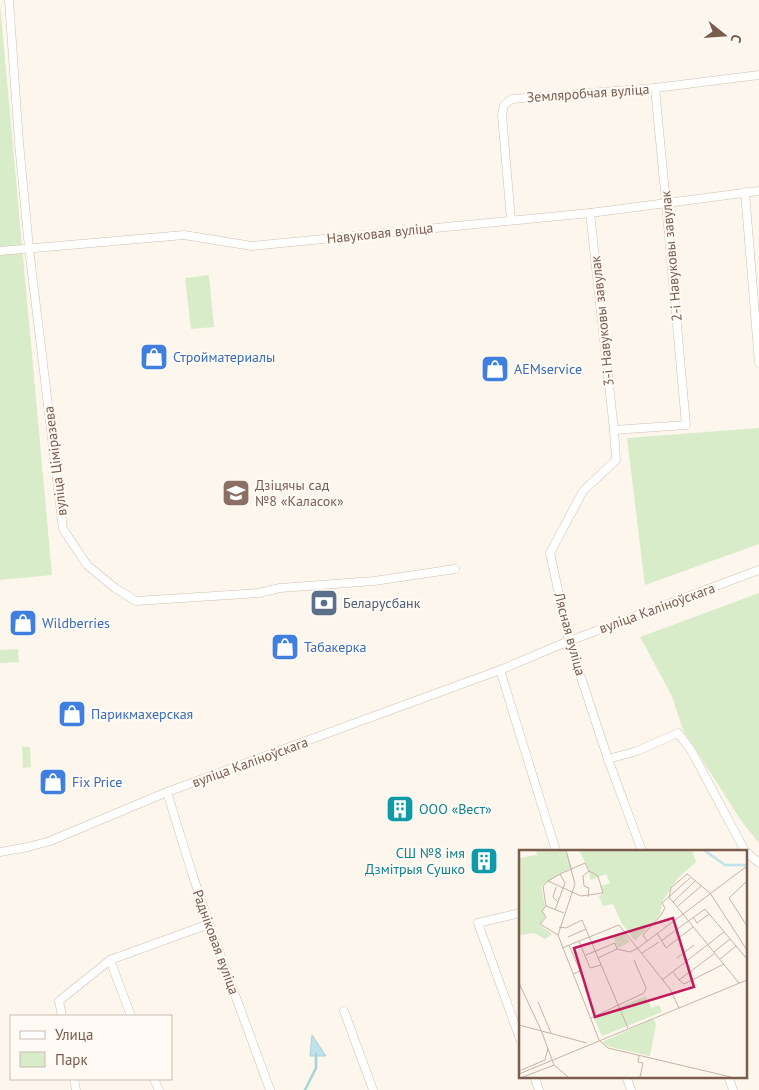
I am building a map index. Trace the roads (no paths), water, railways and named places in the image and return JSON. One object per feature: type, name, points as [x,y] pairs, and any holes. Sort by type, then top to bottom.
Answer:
[{"type":"street","name":"вуліца Ціміразева","points":[[9,0],[29,248],[63,529],[87,565],[115,588],[136,601],[259,593],[280,588],[374,581],[455,569]]},
{"type":"street","name":"Земляробчая вуліца","points":[[511,220],[502,115],[504,105],[512,99],[655,88],[759,75]]},
{"type":"street","name":"2-і Навуковы завулак","points":[[614,430],[686,424],[655,88]]},
{"type":"street","name":"Навуковая вуліца","points":[[0,251],[184,235],[252,246],[590,213],[759,190]]},
{"type":"street","points":[[745,192],[759,363]]},
{"type":"street","name":"3-і Навуковы завулак","points":[[590,213],[614,430]]},
{"type":"street","name":"Лясная вуліца","points":[[614,430],[616,460],[583,490],[550,553],[569,641],[608,759],[642,850]]},
{"type":"street","name":"вуліца Каліноўскага","points":[[0,852],[50,841],[167,792],[500,670],[569,641],[759,570]]},
{"type":"street","points":[[500,670],[556,850]]},
{"type":"street","points":[[608,759],[637,750],[678,733],[691,750],[744,850]]},
{"type":"street","name":"Радніковая вуліца","points":[[167,792],[209,924],[270,1090]]},
{"type":"street","points":[[746,852],[759,863]]},
{"type":"street","points":[[519,913],[478,923],[519,1036]]},
{"type":"street","points":[[62,1015],[59,1001],[110,960],[209,924]]},
{"type":"street","points":[[110,960],[131,1015]]},
{"type":"street","points":[[344,1011],[370,1089]]},
{"type":"street","points":[[535,1078],[539,1090]]},
{"type":"street","points":[[627,1078],[631,1090]]},
{"type":"street","points":[[729,1078],[733,1090]]},
{"type":"water","points":[[312,1035],[326,1056],[310,1056]]},
{"type":"waterway","points":[[305,1090],[316,1068],[316,1054]]},
{"type":"place","name":"Стройматериалы","points":[[154,357]]},
{"type":"place","name":"AEMservice","points":[[495,369]]},
{"type":"place","name":"Дзіцячы сад №8 «Каласок»","points":[[236,493]]},
{"type":"place","name":"Беларусбанк","points":[[324,603]]},
{"type":"place","name":"Wildberries","points":[[23,623]]},
{"type":"place","name":"Табакерка","points":[[285,647]]},
{"type":"place","name":"Парикмахерская","points":[[72,714]]},
{"type":"place","name":"Fix Price","points":[[53,782]]},
{"type":"place","name":"ООО «Вест»","points":[[400,809]]},
{"type":"place","name":"СШ №8 імя Дзмітрыя Сушко","points":[[484,861]]}]
